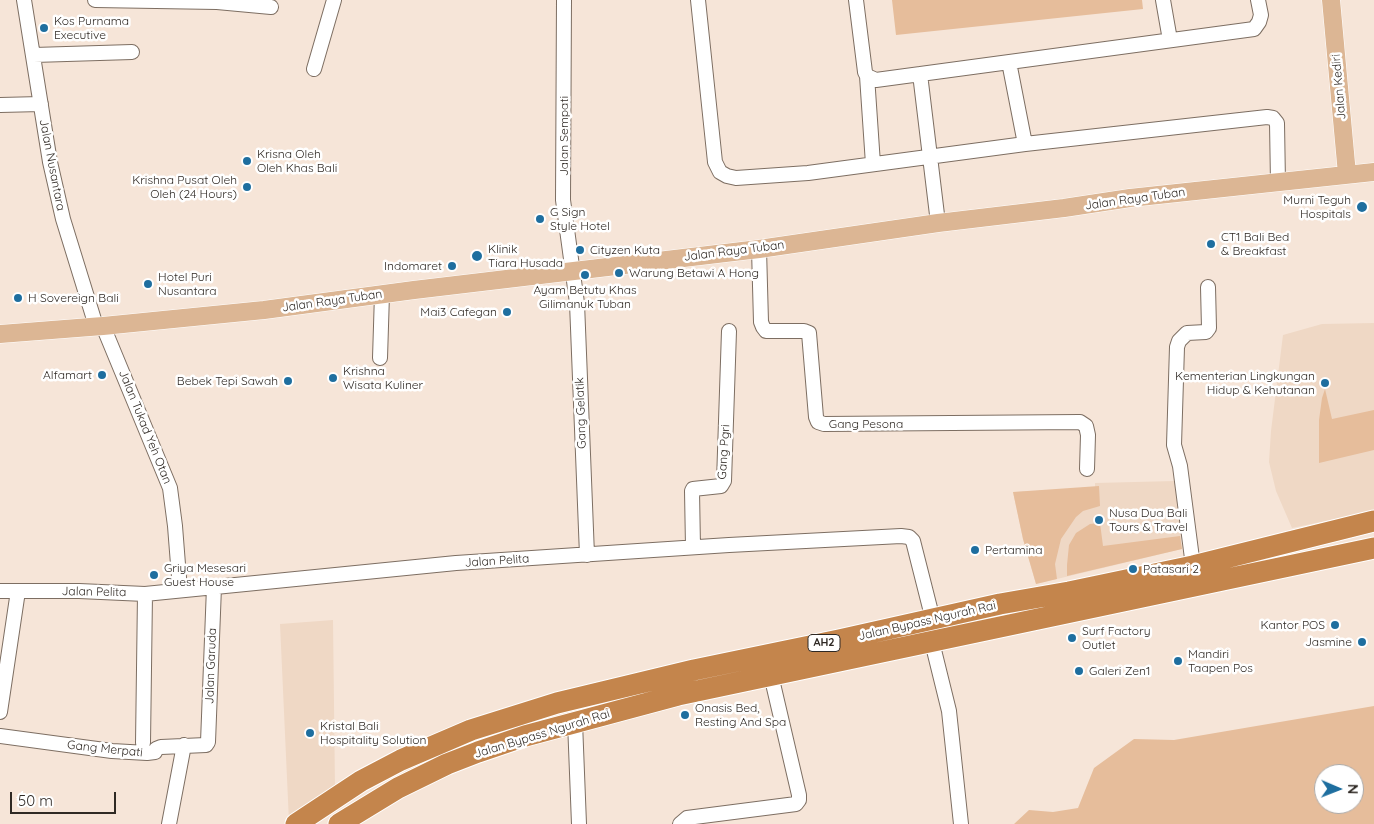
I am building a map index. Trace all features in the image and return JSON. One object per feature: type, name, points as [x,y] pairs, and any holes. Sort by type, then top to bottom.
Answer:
[{"type":"highway","name":"Jalan Bypass Ngurah Rai","points":[[296,824],[361,781],[401,760],[471,730],[557,703],[694,670],[933,620],[1000,604],[1069,592],[1192,566],[1374,521]]},
{"type":"highway","name":"Jalan Bypass Ngurah Rai","points":[[339,824],[373,802],[447,764],[517,738],[678,694],[1374,548]]},
{"type":"main road","name":"Jalan Kediri","points":[[1331,0],[1347,174]]},
{"type":"main road","name":"Jalan Raya Tuban","points":[[0,334],[271,309],[759,249],[938,223],[1195,191],[1374,172]]},
{"type":"street","name":"Jalan Nusantara","points":[[24,0],[50,162],[63,219],[99,326]]},
{"type":"street","points":[[95,0],[217,1],[271,7]]},
{"type":"street","points":[[314,69],[334,0]]},
{"type":"street","name":"Jalan Sempati","points":[[564,0],[564,200],[573,272]]},
{"type":"street","points":[[698,0],[716,162],[720,172],[727,176],[736,178],[808,173],[1025,144],[1267,116],[1273,118],[1277,124],[1278,183]]},
{"type":"street","points":[[856,0],[867,76],[873,164]]},
{"type":"street","points":[[1163,0],[1170,40]]},
{"type":"street","points":[[867,76],[876,80],[1254,29],[1261,16],[1258,0]]},
{"type":"street","points":[[34,55],[132,52]]},
{"type":"street","points":[[1009,62],[1025,144]]},
{"type":"street","points":[[920,74],[938,223]]},
{"type":"street","points":[[0,105],[41,104]]},
{"type":"street","name":"Gang Pesona","points":[[759,249],[761,322],[766,331],[804,331],[809,333],[818,422],[824,424],[1080,422],[1086,426],[1088,434],[1087,468]]},
{"type":"street","name":"Gang Gelatik","points":[[573,272],[577,304],[587,555]]},
{"type":"street","points":[[1192,566],[1180,466],[1174,445],[1177,347],[1179,340],[1187,333],[1206,332],[1209,328],[1208,288]]},
{"type":"street","points":[[380,358],[382,294]]},
{"type":"street","name":"Jalan Tukad Yeh Otan","points":[[99,326],[170,488],[180,590]]},
{"type":"street","name":"Gang Pgri","points":[[693,547],[692,491],[693,489],[720,486],[724,480],[729,331]]},
{"type":"street","name":"Jalan Pelita","points":[[0,591],[79,591],[145,594],[456,563],[693,547],[909,537],[912,541],[933,620]]},
{"type":"street","name":"Jalan Garuda","points":[[207,744],[214,587]]},
{"type":"street","points":[[0,712],[18,591]]},
{"type":"street","points":[[143,743],[145,594]]},
{"type":"street","points":[[932,642],[949,711],[961,824]]},
{"type":"street","points":[[680,824],[687,818],[796,804],[799,800],[771,675]]},
{"type":"street","points":[[575,722],[579,824]]},
{"type":"street","name":"Gang Merpati","points":[[0,736],[112,751],[147,753],[155,752],[156,749],[161,747],[207,744]]},
{"type":"street","points":[[169,824],[184,746]]},
{"type":"shaded area","points":[[892,0],[1142,0],[1143,9],[896,35]]},
{"type":"shaded area","name":"Kementerian Lingkungan Hidup & Kehutanan","points":[[1374,323],[1374,511],[1292,528],[1276,491],[1269,462],[1283,335],[1322,324]]},
{"type":"shaded area","points":[[1325,389],[1332,419],[1374,410],[1374,450],[1319,463],[1319,420]]},
{"type":"shaded area","name":"Nusa Dua Bali Tours & Travel","points":[[1175,481],[1182,549],[1036,584],[1023,539],[1013,492],[1095,488],[1095,483]]},
{"type":"shaded area","points":[[1099,486],[1100,506],[1083,511],[1076,517],[1061,539],[1055,564],[1057,579],[1036,584],[1023,539],[1013,492]]},
{"type":"shaded area","points":[[1100,523],[1103,546],[1180,536],[1182,549],[1067,576],[1069,545],[1076,533],[1090,524]]},
{"type":"shaded area","name":"Kristal Bali Hospitality Solution","points":[[333,620],[335,789],[289,822],[280,624]]},
{"type":"shaded area","points":[[1374,706],[1374,824],[1014,824],[1029,810],[1053,812],[1078,808],[1094,768],[1134,739],[1174,740]]},
{"type":"place","name":"Kos Purnama Executive","points":[[44,28]]},
{"type":"place","name":"Krisna Oleh Oleh Khas Bali","points":[[247,161]]},
{"type":"place","name":"Krishna Pusat Oleh Oleh (24 Hours)","points":[[247,187]]},
{"type":"place","name":"Murni Teguh Hospitals","points":[[1362,207]]},
{"type":"place","name":"G Sign Style Hotel","points":[[540,219]]},
{"type":"place","name":"CT1 Bali Bed & Breakfast","points":[[1211,244]]},
{"type":"place","name":"Cityzen Kuta","points":[[580,250]]},
{"type":"place","name":"Klinik Tiara Husada","points":[[477,256]]},
{"type":"place","name":"Indomaret","points":[[452,266]]},
{"type":"place","name":"Warung Betawi A Hong","points":[[619,273]]},
{"type":"place","name":"Ayam Betutu Khas Gilimanuk Tuban","points":[[585,275]]},
{"type":"place","name":"Hotel Puri Nusantara","points":[[148,284]]},
{"type":"place","name":"H Sovereign Bali","points":[[18,298]]},
{"type":"place","name":"Mai3 Cafegan","points":[[507,312]]},
{"type":"place","name":"Alfamart","points":[[102,375]]},
{"type":"place","name":"Krishna Wisata Kuliner","points":[[333,378]]},
{"type":"place","name":"Bebek Tepi Sawah","points":[[288,381]]},
{"type":"place","name":"Kementerian Lingkungan Hidup & Kehutanan","points":[[1325,383]]},
{"type":"place","name":"Nusa Dua Bali Tours & Travel","points":[[1099,520]]},
{"type":"place","name":"Pertamina","points":[[975,550]]},
{"type":"place","name":"Patasari 2","points":[[1133,569]]},
{"type":"place","name":"Griya Mesesari Guest House","points":[[154,575]]},
{"type":"place","name":"Kantor POS","points":[[1335,625]]},
{"type":"place","name":"Surf Factory Outlet","points":[[1072,638]]},
{"type":"place","name":"Jasmine","points":[[1362,642]]},
{"type":"place","name":"Mandiri Taapen Pos","points":[[1178,661]]},
{"type":"place","name":"Galeri Zen1","points":[[1079,671]]},
{"type":"place","name":"Onasis Bed, Resting And Spa","points":[[685,715]]},
{"type":"place","name":"Kristal Bali Hospitality Solution","points":[[310,733]]}]
